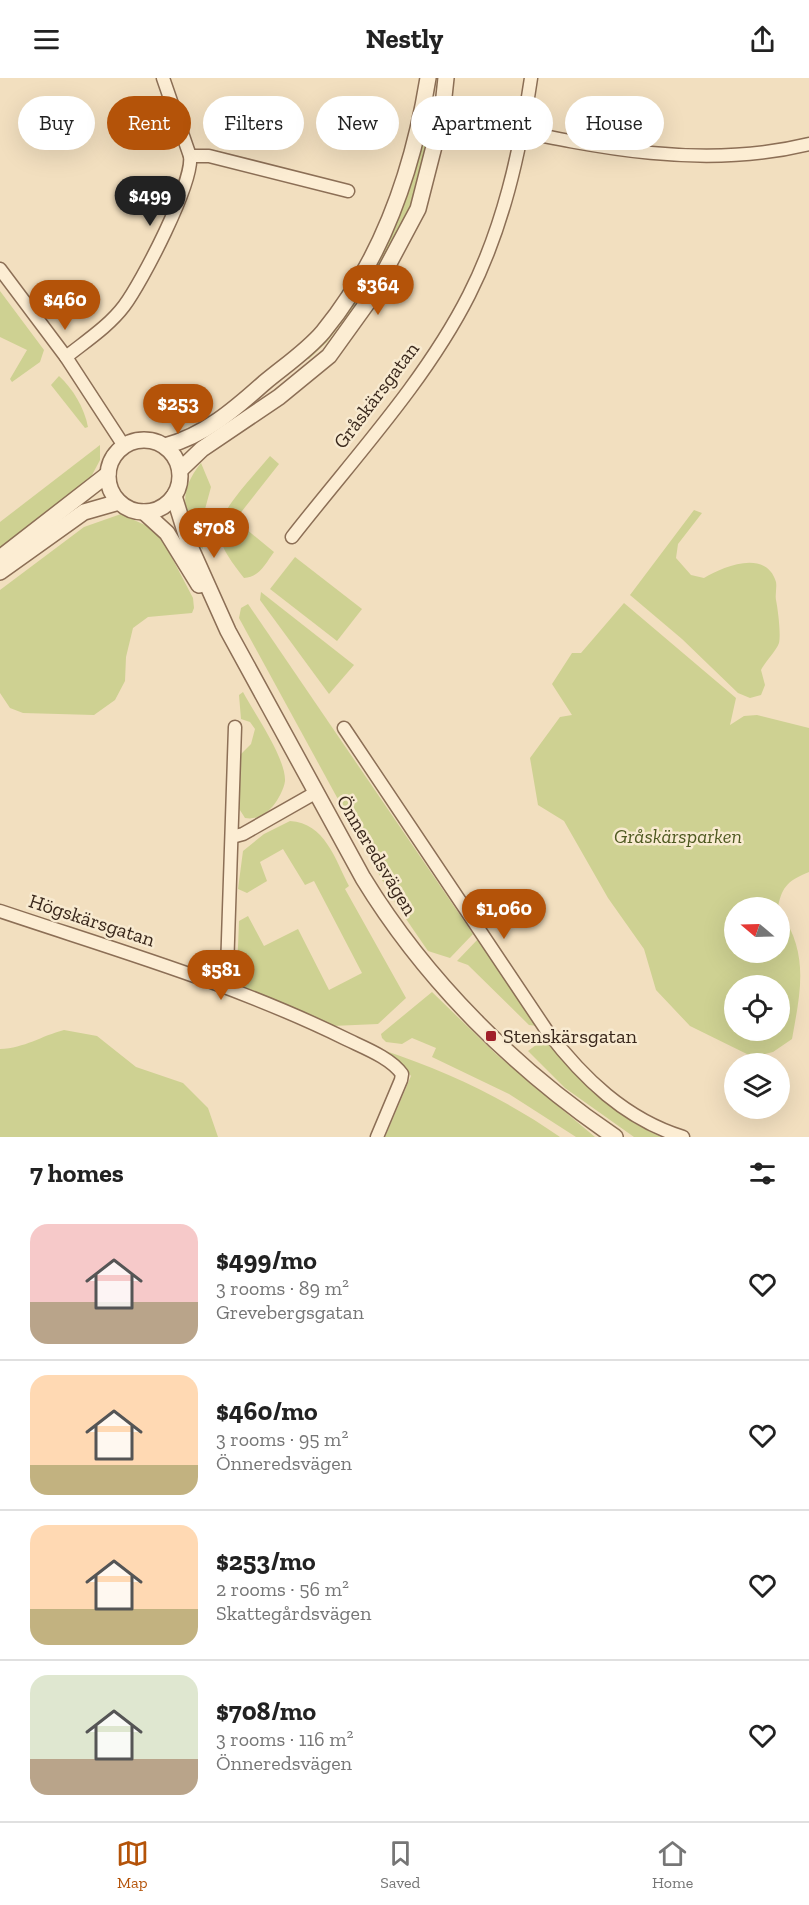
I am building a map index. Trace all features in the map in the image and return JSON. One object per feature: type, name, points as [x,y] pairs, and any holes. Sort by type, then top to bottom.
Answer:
[{"type":"street","points":[[66,357],[111,321],[125,305],[172,217],[187,180],[191,165],[190,156],[163,78]]},
{"type":"street","points":[[425,96],[428,78]]},
{"type":"street","points":[[444,96],[446,78]]},
{"type":"street","name":"Gråskärsgatan","points":[[528,96],[531,78]]},
{"type":"street","points":[[553,137],[643,153],[712,157],[781,151],[809,144]]},
{"type":"street","points":[[165,446],[193,436],[226,416],[321,334],[356,287],[378,247],[405,180],[412,150]]},
{"type":"street","points":[[180,470],[202,449],[279,397],[329,356],[370,299],[418,209],[433,150]]},
{"type":"street","name":"Gråskärsgatan","points":[[292,537],[393,409],[443,339],[469,295],[499,224],[518,150]]},
{"type":"street","points":[[190,156],[209,156],[348,191]]},
{"type":"street","points":[[0,269],[66,357],[124,446]]},
{"type":"street","points":[[140,440],[157,442],[165,446],[176,458],[180,470],[180,483],[174,496],[160,509],[144,512],[128,508],[119,502],[111,490],[108,474],[113,458],[124,446],[140,440]]},
{"type":"street","points":[[0,558],[108,474]]},
{"type":"street","name":"Önneredsvägen","points":[[174,496],[189,544],[228,631]]},
{"type":"street","points":[[0,572],[84,513],[119,502]]},
{"type":"street","name":"Önneredsvägen","points":[[144,512],[166,533],[228,631],[315,793],[378,903],[436,978],[532,1073],[615,1137]]},
{"type":"street","points":[[222,985],[227,970],[235,727]]},
{"type":"street","points":[[344,728],[547,1031],[571,1062],[599,1090],[623,1107],[683,1137]]},
{"type":"street","points":[[232,837],[315,793]]},
{"type":"street","name":"Högskärsgatan","points":[[0,911],[222,985],[318,1026],[399,1070],[402,1074],[401,1080],[377,1137]]},
{"type":"green space","points":[[417,150],[427,150],[419,186],[410,209],[367,290],[327,342],[309,359],[305,358],[347,307]]},
{"type":"green space","points":[[0,291],[44,350],[40,362],[12,382],[10,379],[27,350],[0,337]]},
{"type":"green space","points":[[59,376],[77,399],[88,427],[85,428],[51,385]]},
{"type":"green space","points":[[100,445],[100,460],[91,477],[0,551],[0,522]]},
{"type":"green space","points":[[270,456],[279,464],[235,520],[274,552],[258,572],[244,578],[231,561],[221,542],[219,528],[221,520],[233,501]]},
{"type":"green space","points":[[201,463],[211,487],[201,524],[203,549],[198,546],[193,534],[185,504],[188,484]]},
{"type":"green space","points":[[694,510],[702,513],[678,544],[676,558],[691,575],[704,578],[732,565],[754,563],[763,565],[771,572],[776,582],[779,643],[761,670],[765,685],[761,695],[750,698],[738,693],[682,639],[630,595]]},
{"type":"green space","points":[[121,514],[158,531],[193,598],[192,613],[148,617],[133,628],[126,657],[125,681],[115,700],[94,715],[23,713],[10,708],[0,693],[0,590],[84,527]]},
{"type":"green space","points":[[295,557],[362,609],[337,641],[270,589]]},
{"type":"green space","points":[[261,592],[354,665],[329,694],[260,600]]},
{"type":"green space","name":"Gråskärsparken","points":[[624,603],[736,698],[730,725],[744,716],[757,715],[809,728],[809,872],[788,885],[781,897],[724,897],[724,963],[790,963],[790,930],[795,942],[799,957],[800,988],[790,1040],[790,975],[724,975],[724,1041],[789,1041],[773,1052],[745,1053],[690,1026],[656,990],[644,949],[608,898],[564,821],[538,805],[530,758],[560,717],[572,715],[552,684],[572,653],[581,653]]},
{"type":"green space","points":[[248,604],[473,934],[450,958],[428,951],[393,900],[239,618],[241,608]]},
{"type":"green space","points":[[243,692],[275,748],[284,771],[285,781],[273,806],[264,814],[253,818],[245,818],[238,807],[241,754],[251,744],[255,729],[250,722],[241,719],[239,695]]},
{"type":"green space","points":[[290,821],[312,828],[327,844],[349,886],[345,889],[406,998],[378,1024],[332,1026],[244,988],[237,972],[239,921],[248,916],[264,946],[298,929],[329,990],[362,973],[314,881],[305,885],[283,849],[260,862],[267,881],[247,893],[238,889],[243,851],[264,834]]},
{"type":"green space","points":[[478,939],[537,1026],[529,1025],[468,965],[457,961]]},
{"type":"green space","points":[[432,992],[496,1054],[595,1137],[576,1137],[509,1094],[432,1057],[436,1048],[412,1038],[402,1044],[386,1042],[382,1038],[381,1034]]},
{"type":"green space","points":[[64,1030],[97,1036],[136,1067],[183,1083],[208,1108],[218,1137],[0,1137],[0,1049],[25,1044]]},
{"type":"green space","points":[[544,1039],[583,1082],[611,1107],[661,1137],[634,1137],[565,1088],[528,1051]]},
{"type":"green space","points":[[383,1050],[475,1087],[518,1110],[560,1137],[385,1137],[411,1076],[406,1069],[382,1053]]},
{"type":"place","name":"Stenskärsgatan","points":[[491,1036]]}]
